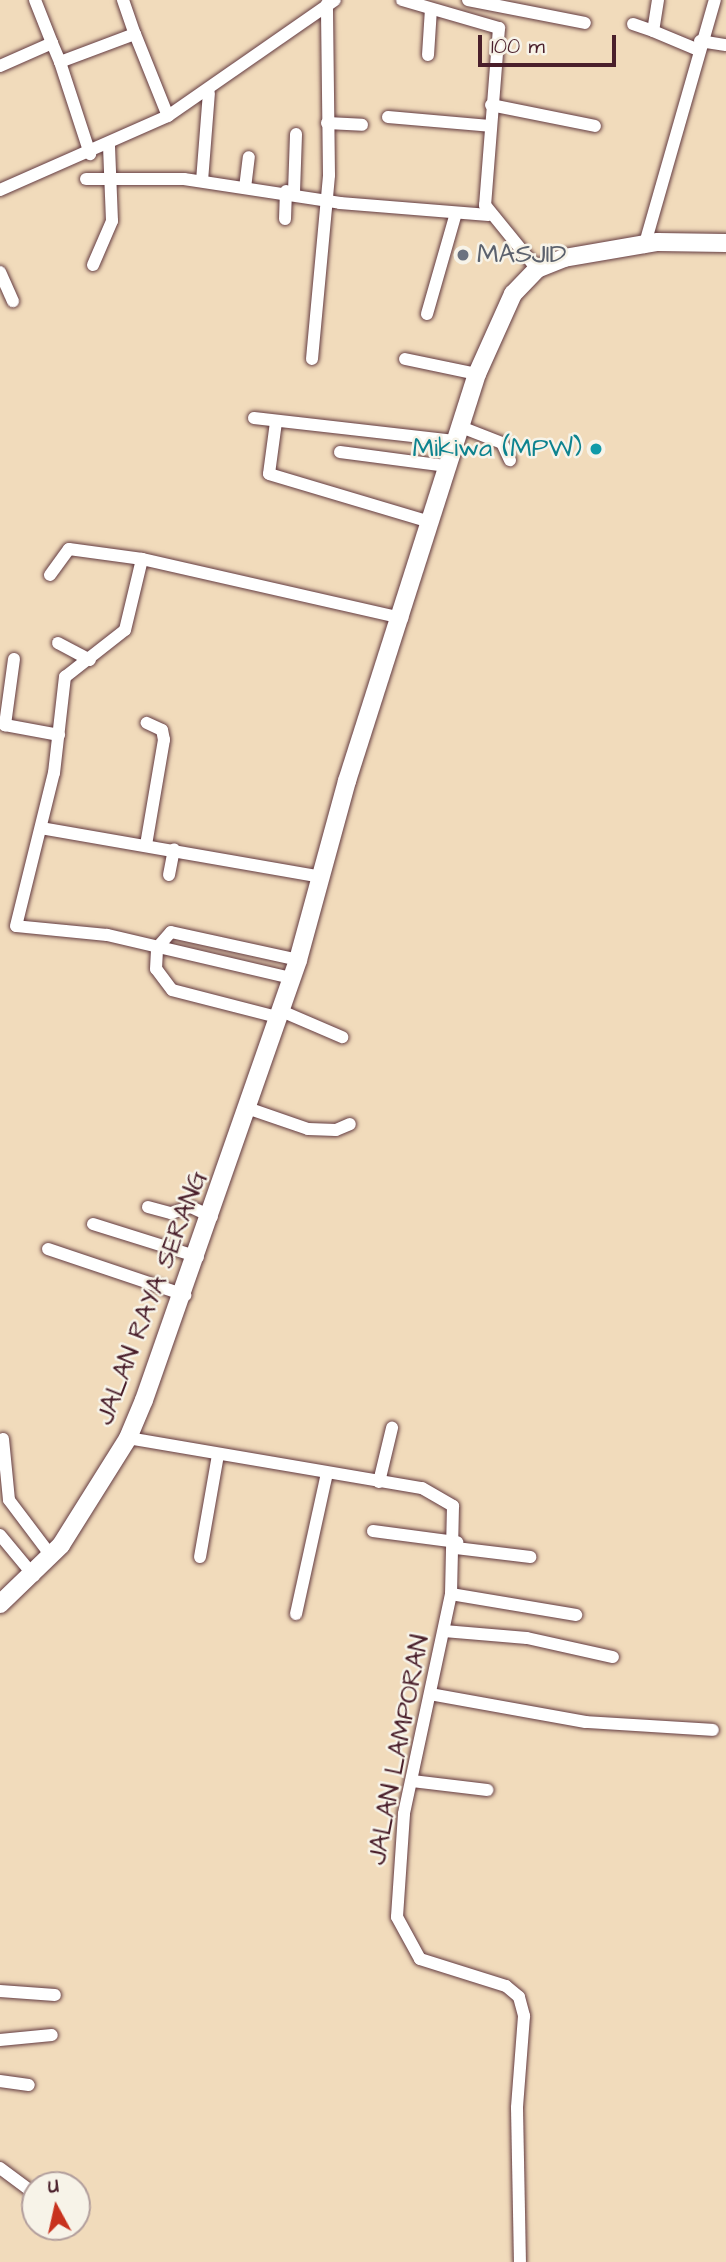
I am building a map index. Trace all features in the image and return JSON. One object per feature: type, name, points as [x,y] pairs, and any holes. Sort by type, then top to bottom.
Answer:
[{"type":"highway","name":"JALAN RAYA SERANG","points":[[0,1604],[52,1557],[128,1438],[185,1295],[250,1109],[278,1013],[298,960],[477,374],[513,294],[537,269],[576,256],[644,247],[726,243]]},
{"type":"highway","name":"JALAN RAYA SERANG","points":[[644,247],[726,254]]},
{"type":"street","points":[[35,0],[60,62],[90,154]]},
{"type":"street","points":[[123,0],[168,116]]},
{"type":"street","points":[[402,0],[499,28]]},
{"type":"street","points":[[468,0],[528,8],[585,23]]},
{"type":"street","points":[[653,31],[658,0]]},
{"type":"street","points":[[644,247],[698,45],[715,0]]},
{"type":"street","points":[[0,190],[90,154],[209,93],[331,2]]},
{"type":"street","points":[[312,359],[326,198],[331,2]]},
{"type":"street","points":[[489,215],[484,192],[501,4]]},
{"type":"street","points":[[428,55],[431,9]]},
{"type":"street","points":[[633,24],[698,45],[726,45]]},
{"type":"street","points":[[60,62],[135,33]]},
{"type":"street","points":[[0,66],[52,43]]},
{"type":"street","points":[[202,181],[209,93]]},
{"type":"street","points":[[491,105],[595,126]]},
{"type":"street","points":[[388,117],[490,125]]},
{"type":"street","points":[[327,123],[362,125]]},
{"type":"street","points":[[285,219],[296,134]]},
{"type":"street","points":[[93,265],[111,230],[109,145]]},
{"type":"street","points":[[245,188],[248,157]]},
{"type":"street","points":[[86,178],[202,181],[326,198],[489,215],[522,242],[537,269]]},
{"type":"street","points":[[427,313],[456,213]]},
{"type":"street","points":[[0,272],[13,301]]},
{"type":"street","points":[[405,359],[477,374]]},
{"type":"street","points":[[254,418],[276,422],[459,434],[502,443],[510,460]]},
{"type":"street","points":[[276,422],[269,474],[430,522]]},
{"type":"street","points":[[340,452],[447,466]]},
{"type":"street","points":[[50,575],[69,549],[142,559],[402,618]]},
{"type":"street","points":[[142,559],[125,631],[90,660],[67,673],[59,735],[18,928],[107,935],[291,978]]},
{"type":"street","points":[[58,643],[90,660]]},
{"type":"street","points":[[14,659],[2,725],[59,735]]},
{"type":"street","points":[[146,845],[164,740],[162,730],[148,723]]},
{"type":"street","points":[[41,828],[174,849],[322,877]]},
{"type":"street","points":[[169,875],[174,849]]},
{"type":"street","points":[[298,960],[171,932],[157,948],[156,969],[172,990],[278,1013],[342,1037]]},
{"type":"street","points":[[250,1109],[308,1129],[350,1124]]},
{"type":"street","points":[[148,1206],[171,1213],[191,1207],[212,1217]]},
{"type":"street","points":[[93,1224],[198,1257]]},
{"type":"street","points":[[48,1249],[185,1295]]},
{"type":"street","points":[[379,1482],[392,1428]]},
{"type":"street","name":"JALAN LAMPORAN","points":[[128,1438],[379,1482],[443,1496],[457,1517],[457,1545],[451,1594],[412,1781],[396,1885],[404,1938],[420,1959],[506,1986],[523,2008],[520,2262]]},
{"type":"street","points":[[3,1439],[9,1500],[52,1557]]},
{"type":"street","points":[[200,1557],[218,1455]]},
{"type":"street","points":[[296,1614],[327,1473]]},
{"type":"street","points":[[373,1531],[530,1557]]},
{"type":"street","points":[[0,1535],[34,1576]]},
{"type":"street","points":[[451,1594],[576,1615]]},
{"type":"street","points":[[444,1631],[527,1638],[613,1657]]},
{"type":"street","points":[[430,1694],[598,1724],[713,1730]]},
{"type":"street","points":[[412,1781],[487,1790]]},
{"type":"street","points":[[0,1991],[55,1995]]},
{"type":"street","points":[[0,2040],[52,2035]]},
{"type":"street","points":[[0,2081],[29,2085]]},
{"type":"street","points":[[0,2168],[21,2184]]},
{"type":"place","name":"MASJID","points":[[463,255]]},
{"type":"place","name":"Mikiwa (MPW)","points":[[596,449]]}]
